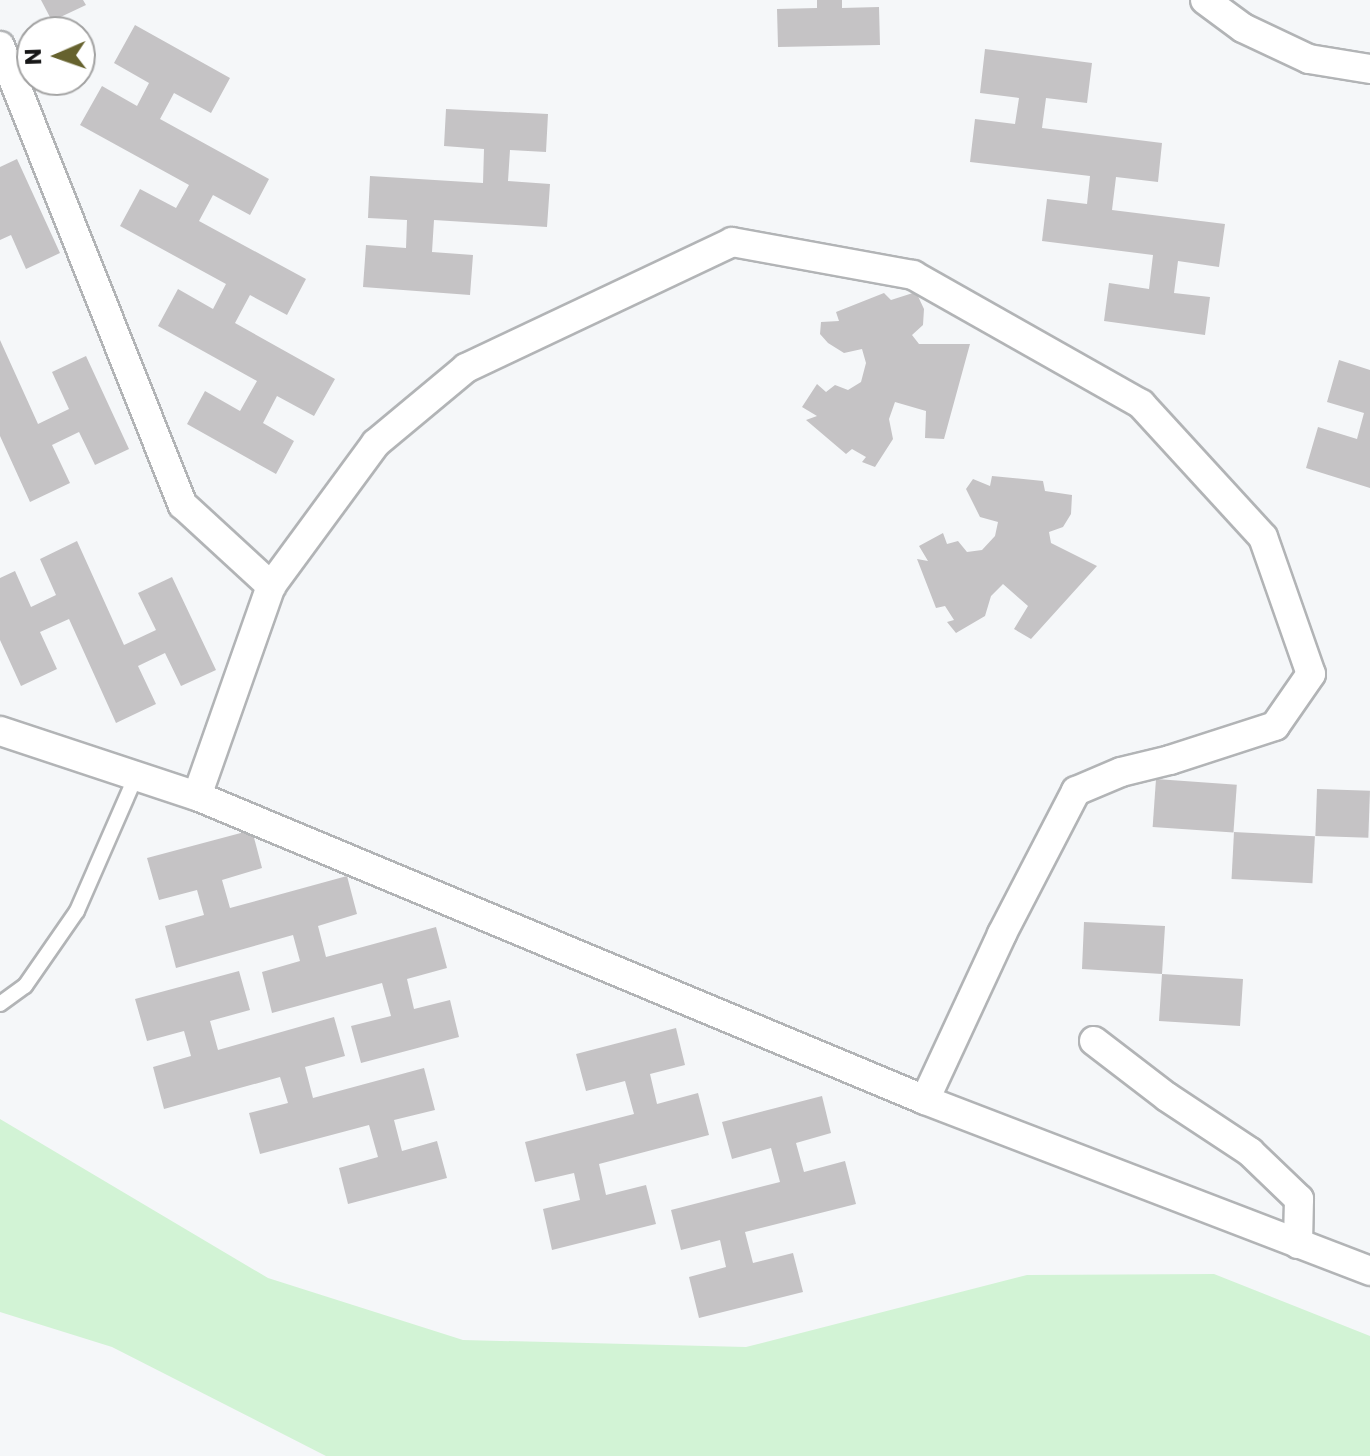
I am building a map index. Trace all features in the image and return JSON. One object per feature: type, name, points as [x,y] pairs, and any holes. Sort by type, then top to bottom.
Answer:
[{"type":"street","points":[[1205,0],[1243,28],[1309,59],[1370,69]]},
{"type":"street","points":[[0,46],[183,505],[271,586]]},
{"type":"street","points":[[197,796],[271,586],[376,443],[466,368],[732,242],[913,275],[1141,404],[1263,537],[1311,674],[1275,726],[1170,760],[1121,772],[1076,791],[1002,934],[925,1100]]},
{"type":"street","points":[[0,731],[197,796],[925,1100],[1370,1271]]},
{"type":"street","points":[[1094,1041],[1167,1097],[1250,1152],[1299,1199],[1298,1244]]},
{"type":"lane","points":[[0,1004],[25,986],[77,911],[136,776]]},
{"type":"green space","points":[[0,1119],[268,1278],[463,1340],[746,1347],[1027,1275],[1214,1274],[1370,1336],[1370,1456],[326,1456],[112,1347],[0,1312]]},
{"type":"building","points":[[41,0],[83,0],[86,5],[63,16],[49,16]]},
{"type":"building","points":[[817,0],[842,0],[842,8],[879,7],[880,45],[778,47],[777,9],[817,8]]},
{"type":"building","points":[[135,25],[230,78],[211,113],[174,93],[160,119],[269,179],[250,215],[213,195],[199,221],[306,279],[287,315],[250,295],[235,323],[335,379],[314,416],[277,396],[263,423],[294,441],[276,474],[187,424],[205,391],[240,411],[257,381],[158,326],[178,289],[213,309],[226,284],[120,226],[140,189],[176,208],[189,185],[80,125],[102,86],[137,106],[149,83],[114,63]]},
{"type":"building","points":[[985,49],[1092,63],[1087,103],[1046,98],[1042,128],[1162,143],[1158,182],[1116,177],[1112,210],[1225,224],[1219,267],[1178,261],[1174,293],[1210,297],[1205,335],[1104,321],[1109,283],[1149,289],[1153,255],[1042,241],[1047,199],[1087,204],[1090,176],[970,162],[975,119],[1015,124],[1019,98],[980,93]]},
{"type":"building","points":[[446,109],[548,114],[546,152],[510,150],[508,181],[550,184],[547,227],[434,220],[432,252],[473,255],[470,295],[363,287],[366,245],[406,248],[407,220],[368,218],[370,176],[483,183],[484,149],[444,146]]},
{"type":"building","points":[[17,159],[60,253],[26,269],[11,235],[0,240],[0,167]]},
{"type":"building","points":[[916,292],[924,309],[923,325],[912,335],[919,344],[970,344],[944,439],[925,438],[926,411],[895,402],[889,419],[893,439],[875,467],[862,462],[866,457],[852,449],[846,454],[806,420],[817,416],[802,407],[817,384],[826,392],[835,385],[848,390],[861,382],[866,363],[862,349],[844,353],[828,343],[820,334],[821,322],[839,321],[836,312],[884,293],[891,300]]},
{"type":"building","points":[[0,340],[38,424],[69,409],[52,372],[86,356],[129,449],[95,465],[79,432],[52,445],[70,483],[30,502],[0,436]]},
{"type":"building","points":[[1339,360],[1370,370],[1370,488],[1306,468],[1318,427],[1357,439],[1364,413],[1327,402]]},
{"type":"building","points":[[992,476],[1043,481],[1045,491],[1072,495],[1071,514],[1063,527],[1049,532],[1051,543],[1097,566],[1031,639],[1014,629],[1028,606],[1003,584],[991,596],[985,616],[956,633],[947,622],[954,620],[945,606],[936,608],[917,559],[928,561],[919,546],[943,533],[947,544],[958,541],[967,552],[982,550],[995,536],[998,522],[980,517],[966,489],[973,479],[990,486]]},
{"type":"building","points":[[77,541],[124,645],[156,630],[138,593],[172,577],[216,670],[181,686],[165,653],[138,666],[156,704],[116,723],[69,619],[40,632],[57,669],[21,686],[0,640],[0,578],[15,571],[31,607],[56,595],[40,559]]},
{"type":"building","points":[[1156,779],[1237,785],[1233,833],[1153,827]]},
{"type":"building","points":[[1317,789],[1370,791],[1368,838],[1315,836]]},
{"type":"building","points":[[252,830],[262,868],[222,880],[230,908],[347,876],[357,914],[318,926],[326,957],[436,927],[447,968],[407,979],[414,1009],[450,1000],[459,1037],[361,1063],[351,1026],[391,1016],[382,983],[272,1013],[262,972],[300,961],[293,935],[176,968],[165,926],[204,915],[197,890],[159,900],[147,858]]},
{"type":"building","points":[[1234,832],[1315,836],[1312,883],[1232,879]]},
{"type":"building","points":[[1084,922],[1165,926],[1162,974],[1082,969]]},
{"type":"building","points":[[239,971],[250,1010],[210,1021],[218,1050],[334,1017],[345,1056],[305,1067],[313,1098],[424,1068],[435,1110],[394,1120],[402,1151],[437,1141],[447,1178],[348,1204],[339,1168],[378,1157],[369,1125],[260,1154],[249,1113],[288,1103],[280,1077],[164,1109],[153,1067],[191,1056],[184,1031],[147,1041],[135,999]]},
{"type":"building","points":[[1162,974],[1243,979],[1240,1026],[1159,1021]]},
{"type":"building","points":[[676,1028],[685,1065],[650,1074],[657,1104],[698,1093],[709,1135],[599,1164],[606,1195],[646,1185],[656,1224],[552,1250],[543,1209],[580,1200],[574,1173],[535,1182],[525,1142],[634,1114],[625,1081],[586,1091],[576,1054]]},
{"type":"building","points":[[822,1096],[831,1133],[796,1143],[804,1172],[845,1161],[856,1204],[745,1232],[753,1263],[793,1253],[803,1292],[699,1318],[689,1277],[726,1267],[720,1240],[681,1250],[671,1210],[780,1182],[771,1148],[732,1159],[722,1122]]}]
